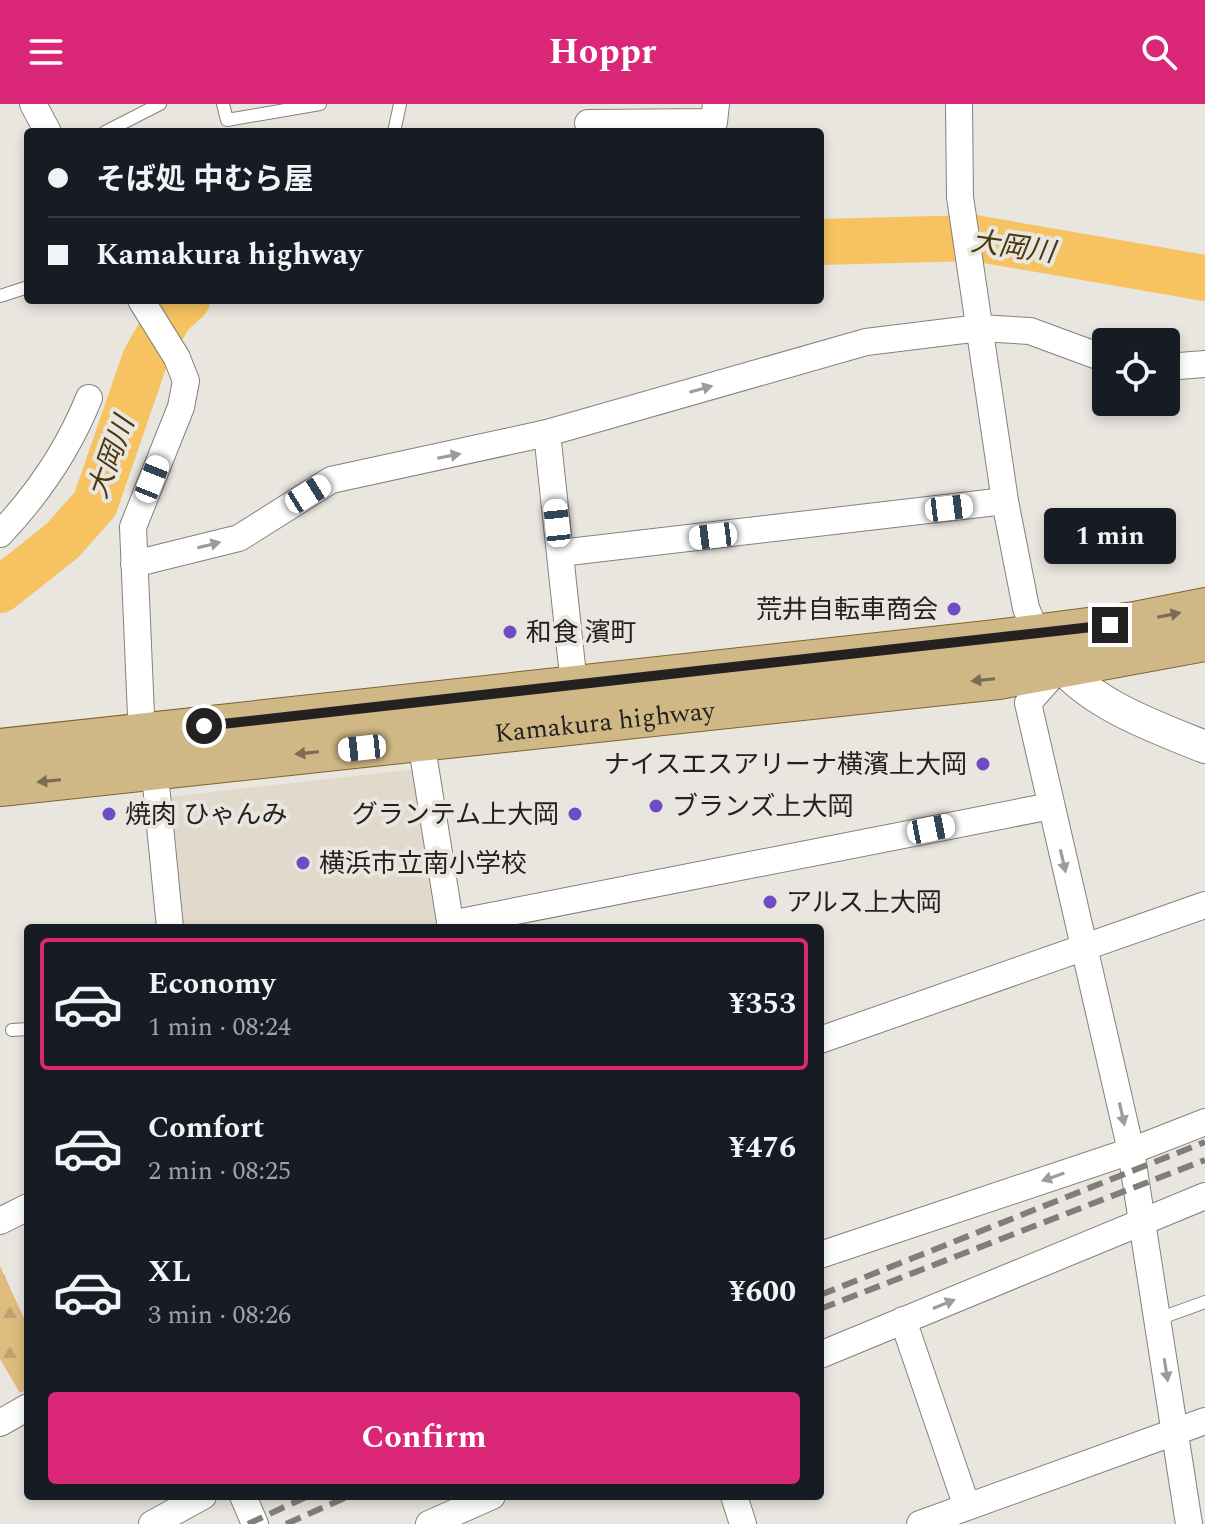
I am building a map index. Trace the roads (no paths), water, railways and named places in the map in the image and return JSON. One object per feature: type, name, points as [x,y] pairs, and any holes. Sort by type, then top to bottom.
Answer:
[{"type":"main road","name":"Kamakura highway","points":[[0,786],[148,751],[574,685],[1037,635],[1134,622],[1205,608]]},
{"type":"main road","name":"Kamakura highway","points":[[0,749],[148,751],[421,741],[998,679],[1205,641]]},
{"type":"street","points":[[33,104],[46,128]]},
{"type":"street","points":[[588,123],[714,122],[716,104]]},
{"type":"street","points":[[959,104],[960,197],[1005,501],[1026,608],[1037,635],[1060,667],[1135,717],[1205,747]]},
{"type":"street","points":[[143,304],[177,358],[186,381],[181,407],[133,527],[148,751],[170,924]]},
{"type":"street","points":[[134,564],[239,538],[331,480],[547,433],[866,342],[980,328],[1030,331],[1092,354]]},
{"type":"street","points":[[1180,366],[1205,364]]},
{"type":"street","points":[[0,534],[56,467],[72,440],[89,398]]},
{"type":"street","points":[[547,433],[574,685]]},
{"type":"street","points":[[560,553],[1005,501]]},
{"type":"street","points":[[1060,667],[1028,703],[1131,1151],[1189,1524]]},
{"type":"street","points":[[421,741],[450,924]]},
{"type":"street","points":[[460,924],[1051,806]]},
{"type":"street","points":[[824,1039],[1205,905]]},
{"type":"street","points":[[824,1254],[1131,1151],[1205,1122]]},
{"type":"street","points":[[824,1353],[1205,1196]]},
{"type":"street","points":[[0,1221],[24,1209]]},
{"type":"street","points":[[903,1320],[965,1513]]},
{"type":"street","points":[[0,1423],[24,1409]]},
{"type":"street","points":[[920,1524],[965,1513],[1205,1421]]},
{"type":"street","points":[[152,1524],[196,1500]]},
{"type":"street","points":[[245,1500],[255,1524]]},
{"type":"street","points":[[429,1524],[483,1500]]},
{"type":"street","points":[[735,1500],[743,1524]]},
{"type":"lane","points":[[113,128],[160,104]]},
{"type":"lane","points":[[223,104],[229,126],[320,104]]},
{"type":"lane","points":[[395,128],[400,104]]},
{"type":"lane","points":[[0,296],[24,288]]},
{"type":"lane","points":[[12,1030],[24,1029]]},
{"type":"lane","points":[[1158,1319],[1205,1302]]},
{"type":"waterway","name":"大岡川","points":[[824,242],[974,238],[1205,278]]},
{"type":"waterway","name":"大岡川","points":[[0,590],[62,541],[95,504],[145,359],[170,315],[182,304]]},
{"type":"railway","points":[[824,1293],[1205,1142]]},
{"type":"railway","points":[[824,1307],[1205,1160]]},
{"type":"railway","points":[[248,1524],[299,1500]]},
{"type":"railway","points":[[286,1524],[340,1500]]},
{"type":"place","name":"荒井自転車商会","points":[[954,609]]},
{"type":"place","name":"和食 濱町","points":[[510,632]]},
{"type":"place","name":"ナイスエスアリーナ横濱上大岡","points":[[983,764]]},
{"type":"place","name":"ブランズ上大岡","points":[[656,806]]},
{"type":"place","name":"焼肉 ひゃんみ","points":[[109,814]]},
{"type":"place","name":"グランテム上大岡","points":[[575,814]]},
{"type":"place","name":"横浜市立南小学校","points":[[303,863]]},
{"type":"place","name":"アルス上大岡","points":[[770,902]]}]
